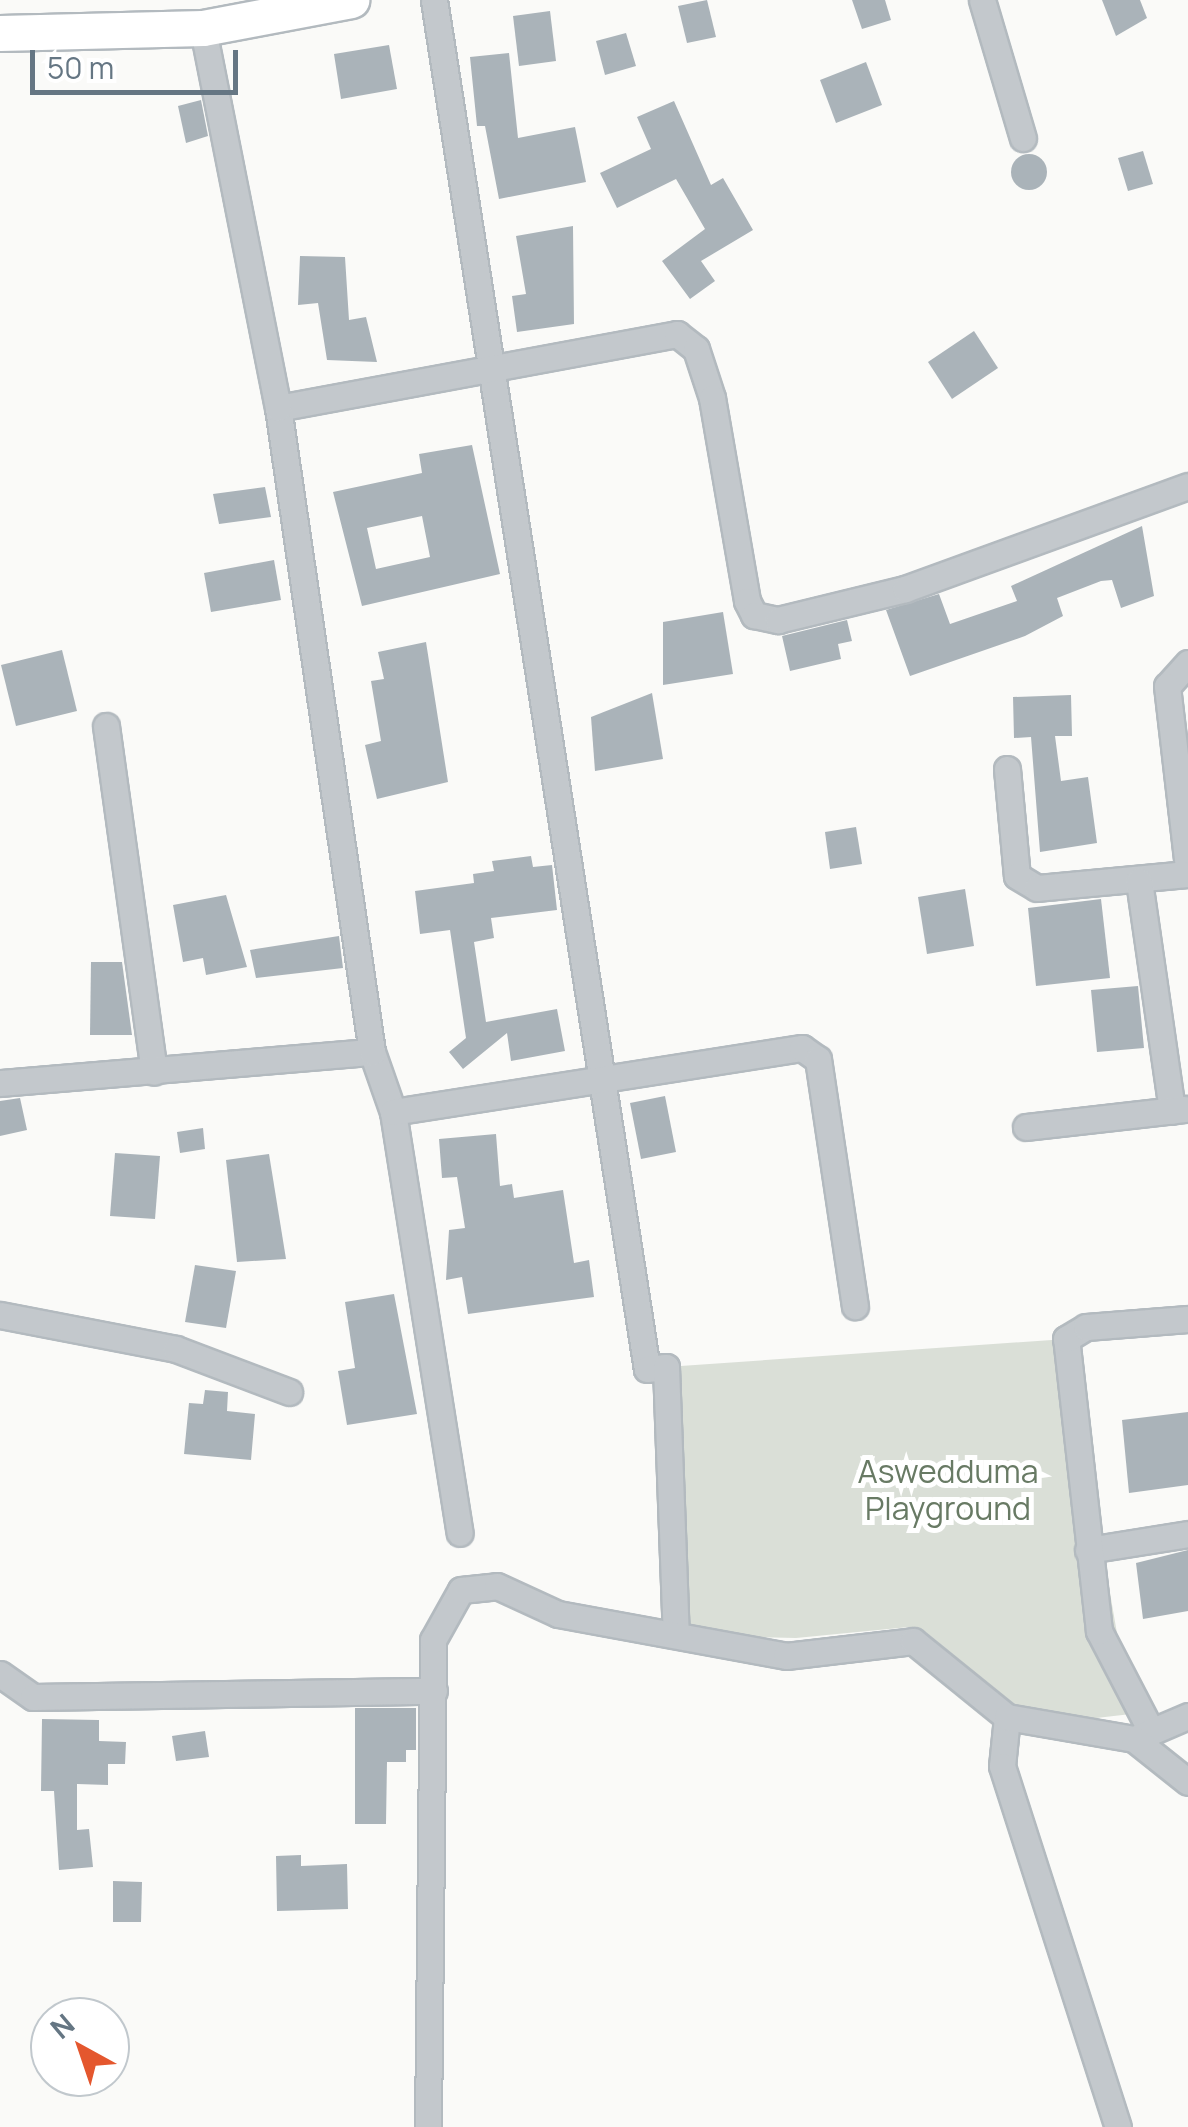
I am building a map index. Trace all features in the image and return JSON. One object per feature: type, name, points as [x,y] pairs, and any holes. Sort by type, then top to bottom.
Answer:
[{"type":"street","points":[[0,33],[203,28],[351,0]]},
{"type":"street","points":[[434,0],[598,1081],[647,1369],[666,1367],[676,1635]]},
{"type":"street","points":[[982,0],[1024,138]]},
{"type":"street","points":[[203,28],[278,408],[372,1052],[393,1112],[460,1534]]},
{"type":"street","points":[[278,408],[490,374],[677,334],[696,349],[747,601],[754,615],[778,620],[905,589],[1188,486]]},
{"type":"street","points":[[1007,769],[1017,876],[1054,889],[1139,881],[1188,870],[1167,686],[1188,663]]},
{"type":"street","points":[[106,726],[154,1072]]},
{"type":"street","points":[[1026,1127],[1180,1110],[1139,881]]},
{"type":"street","points":[[393,1112],[802,1048],[818,1059],[855,1306]]},
{"type":"street","points":[[0,1083],[372,1052]]},
{"type":"street","points":[[0,1315],[176,1349],[289,1392]]},
{"type":"street","points":[[1188,1318],[1086,1328],[1066,1339],[1098,1631],[1142,1735],[1188,1782]]},
{"type":"street","points":[[1088,1550],[1188,1534]]},
{"type":"street","points":[[428,2127],[433,1640],[461,1590],[497,1586],[558,1614],[786,1656],[913,1641],[1007,1717],[1142,1735],[1188,1716]]},
{"type":"street","points":[[0,1674],[33,1697],[434,1690]]},
{"type":"street","points":[[1007,1717],[1002,1766],[1118,2127]]},
{"type":"green space","name":"Aswedduma Playground","points":[[1066,1339],[1131,1714],[1036,1725],[909,1627],[796,1638],[676,1635],[666,1367]]},
{"type":"building","points":[[707,0],[716,37],[687,43],[678,6]]},
{"type":"building","points":[[852,0],[885,0],[891,20],[862,29]]},
{"type":"building","points":[[1102,0],[1140,0],[1147,18],[1116,36]]},
{"type":"building","points":[[550,11],[556,61],[519,66],[513,16]]},
{"type":"building","points":[[626,33],[636,66],[605,75],[596,41]]},
{"type":"building","points":[[389,45],[397,89],[341,99],[334,54]]},
{"type":"building","points":[[509,53],[518,138],[575,127],[586,182],[499,199],[485,126],[477,126],[470,57]]},
{"type":"building","points":[[866,62],[882,105],[836,123],[820,80]]},
{"type":"building","points":[[201,100],[208,136],[186,143],[178,106]]},
{"type":"building","points":[[674,101],[711,185],[723,178],[753,230],[701,261],[715,281],[690,299],[662,261],[705,229],[676,179],[617,208],[600,173],[651,149],[637,117]]},
{"type":"building","points":[[1143,151],[1153,184],[1128,191],[1118,158]]},
{"type":"building","points":[[1029,154],[1041,160],[1047,172],[1041,184],[1029,190],[1017,184],[1011,172],[1017,160]]},
{"type":"building","points":[[573,226],[574,324],[517,332],[512,296],[526,294],[516,236]]},
{"type":"building","points":[[300,256],[345,257],[349,320],[366,317],[377,362],[327,360],[318,303],[298,305]]},
{"type":"building","points":[[974,331],[998,368],[952,399],[928,362]]},
{"type":"building","points":[[472,445],[500,574],[362,606],[333,492],[422,473],[419,454]],"holes":[[[422,516],[430,557],[376,569],[367,528]]]},
{"type":"building","points":[[265,487],[271,517],[219,524],[213,494]]},
{"type":"building","points":[[1142,526],[1154,596],[1121,608],[1112,580],[1101,581],[1057,598],[1063,616],[1025,636],[910,676],[886,610],[939,594],[950,624],[1017,601],[1011,586]]},
{"type":"building","points":[[274,560],[281,600],[211,612],[204,573]]},
{"type":"building","points":[[723,612],[733,674],[663,685],[663,622]]},
{"type":"building","points":[[847,620],[852,641],[838,644],[841,659],[790,671],[782,636]]},
{"type":"building","points":[[426,642],[448,782],[377,799],[365,745],[381,741],[371,681],[384,679],[378,652]]},
{"type":"building","points":[[62,650],[77,711],[16,726],[1,665]]},
{"type":"building","points":[[652,693],[663,759],[595,771],[591,717]]},
{"type":"building","points":[[1071,695],[1072,736],[1055,736],[1061,781],[1088,777],[1097,843],[1040,852],[1031,737],[1014,738],[1013,697]]},
{"type":"building","points":[[856,827],[862,864],[830,869],[825,832]]},
{"type":"building","points":[[531,856],[533,867],[552,865],[557,910],[491,918],[494,938],[474,942],[486,1022],[557,1009],[565,1051],[511,1061],[507,1033],[463,1069],[449,1052],[466,1038],[450,930],[420,934],[415,891],[474,883],[473,874],[494,871],[492,861]]},
{"type":"building","points":[[965,889],[974,946],[927,954],[918,897]]},
{"type":"building","points":[[226,895],[247,967],[206,975],[203,958],[183,962],[173,905]]},
{"type":"building","points":[[1101,899],[1110,978],[1036,986],[1028,908]]},
{"type":"building","points":[[339,936],[343,968],[256,978],[250,950]]},
{"type":"building","points":[[91,962],[122,962],[132,1035],[90,1035]]},
{"type":"building","points":[[1138,986],[1144,1048],[1097,1052],[1091,990]]},
{"type":"building","points":[[665,1096],[676,1152],[641,1159],[630,1103]]},
{"type":"building","points":[[20,1098],[27,1130],[0,1136],[0,1101]]},
{"type":"building","points":[[203,1128],[205,1149],[180,1153],[177,1132]]},
{"type":"building","points":[[496,1134],[500,1186],[512,1184],[514,1198],[563,1190],[574,1263],[589,1260],[594,1297],[468,1314],[462,1277],[446,1280],[449,1230],[465,1228],[457,1177],[442,1178],[439,1139]]},
{"type":"building","points":[[115,1153],[160,1156],[155,1219],[110,1216]]},
{"type":"building","points":[[269,1154],[286,1259],[237,1262],[226,1160]]},
{"type":"building","points":[[195,1265],[236,1271],[226,1328],[185,1322]]},
{"type":"building","points":[[394,1294],[417,1414],[347,1425],[338,1371],[355,1368],[345,1302]]},
{"type":"building","points":[[205,1390],[228,1392],[227,1411],[255,1414],[251,1460],[184,1454],[189,1403],[203,1404]]},
{"type":"building","points":[[1188,1412],[1188,1485],[1129,1493],[1122,1420]]},
{"type":"building","points":[[1188,1550],[1188,1611],[1143,1619],[1136,1563]]},
{"type":"building","points":[[355,1708],[416,1708],[416,1750],[406,1750],[406,1762],[387,1762],[386,1824],[355,1824]]},
{"type":"building","points":[[42,1719],[99,1720],[99,1741],[126,1742],[125,1764],[108,1764],[108,1785],[77,1784],[77,1830],[89,1829],[93,1867],[59,1870],[54,1791],[41,1791]]},
{"type":"building","points":[[205,1731],[209,1757],[176,1761],[172,1736]]},
{"type":"building","points":[[301,1855],[301,1866],[347,1864],[348,1909],[277,1911],[276,1856]]},
{"type":"building","points":[[113,1881],[142,1882],[141,1922],[113,1922]]}]
